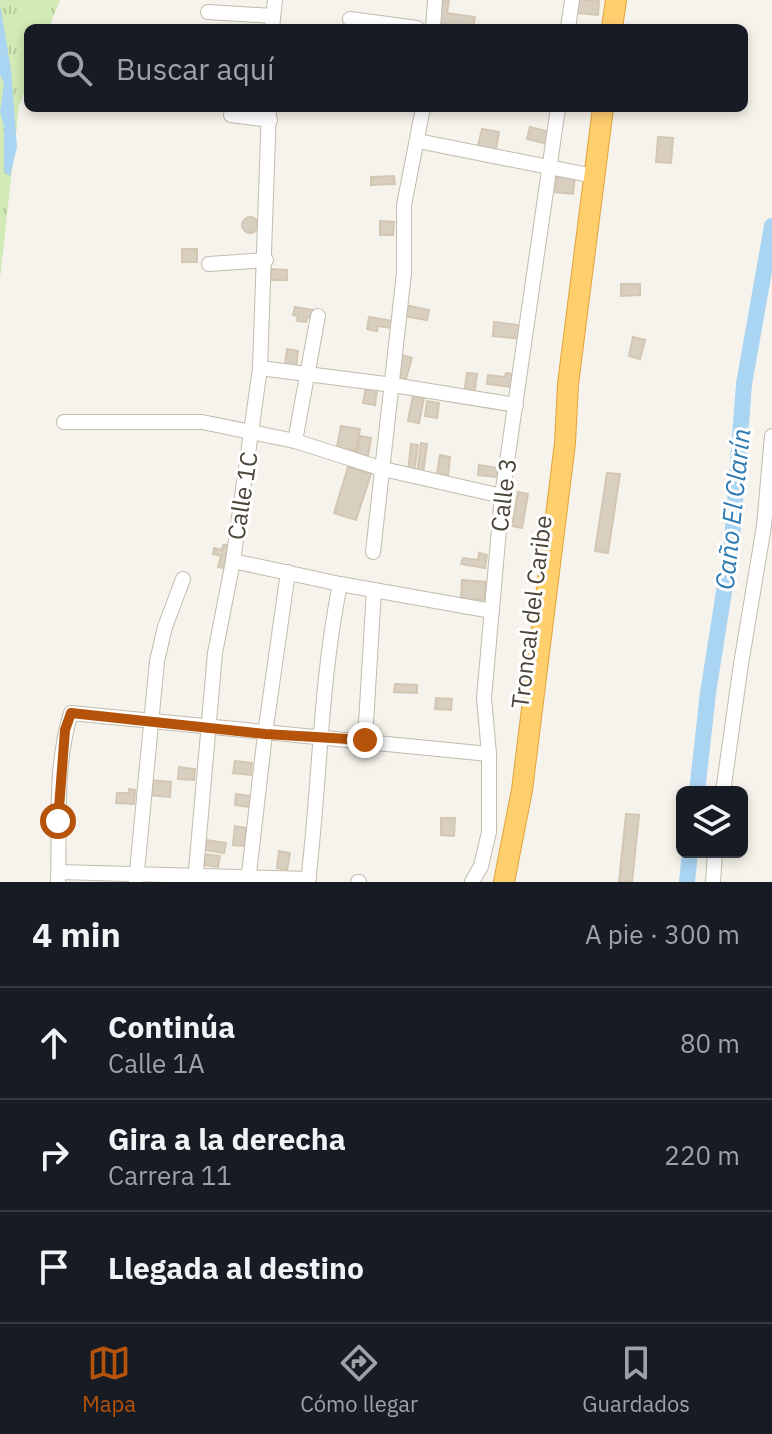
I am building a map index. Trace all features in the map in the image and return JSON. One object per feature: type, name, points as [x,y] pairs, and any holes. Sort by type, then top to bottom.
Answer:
[{"type":"highway","points":[[613,24],[616,0]]},
{"type":"highway","name":"Troncal del Caribe","points":[[504,882],[511,841],[511,789],[551,457],[568,384],[602,112]]},
{"type":"street","points":[[208,12],[273,22],[275,0]]},
{"type":"street","points":[[433,24],[435,0]]},
{"type":"street","points":[[569,24],[572,0]]},
{"type":"street","points":[[350,19],[387,24]]},
{"type":"street","points":[[373,552],[404,273],[404,205],[422,112]]},
{"type":"street","name":"Calle 3","points":[[472,882],[481,866],[489,832],[489,754],[484,698],[502,496],[558,112]]},
{"type":"street","points":[[231,115],[270,114]]},
{"type":"street","name":"Calle 1C","points":[[196,878],[215,653],[233,561],[260,368],[270,114]]},
{"type":"street","points":[[418,141],[594,176]]},
{"type":"street","points":[[209,264],[266,260]]},
{"type":"street","points":[[295,441],[318,316]]},
{"type":"street","points":[[260,368],[516,405]]},
{"type":"street","points":[[64,422],[193,421],[295,441],[383,469],[502,496]]},
{"type":"street","points":[[724,786],[764,526],[772,436]]},
{"type":"street","points":[[233,561],[492,611]]},
{"type":"street","points":[[249,879],[265,734],[288,572]]},
{"type":"street","points":[[137,877],[157,661],[165,627],[183,579]]},
{"type":"street","points":[[340,584],[331,626],[319,738],[308,880],[58,877],[59,792],[65,730],[71,713],[265,734],[319,738],[365,740],[489,754]]},
{"type":"street","points":[[365,740],[374,590]]},
{"type":"street","points":[[713,882],[715,858]]},
{"type":"green space","points":[[0,0],[60,0],[51,24],[24,24],[24,93],[19,106],[0,279]]},
{"type":"water","points":[[0,4],[11,70],[17,147],[10,176],[4,172],[4,127],[0,112],[4,84],[0,74]]},
{"type":"building","points":[[438,0],[449,0],[447,13],[475,17],[474,24],[434,23]]},
{"type":"building","points":[[578,0],[599,0],[598,15],[577,13]]},
{"type":"building","points":[[530,127],[550,132],[548,144],[527,139]]},
{"type":"building","points":[[482,129],[499,132],[496,149],[478,146]]},
{"type":"building","points":[[658,137],[673,138],[671,163],[656,162]]},
{"type":"building","points":[[557,175],[575,177],[573,194],[555,192]]},
{"type":"building","points":[[394,176],[395,184],[371,185],[371,177]]},
{"type":"building","points":[[250,217],[258,225],[250,233],[242,225]]},
{"type":"building","points":[[380,221],[394,222],[393,235],[380,235]]},
{"type":"building","points":[[182,249],[197,249],[197,262],[182,262]]},
{"type":"building","points":[[271,269],[287,270],[287,280],[271,280]]},
{"type":"building","points":[[621,284],[640,284],[640,295],[621,296]]},
{"type":"building","points":[[405,305],[429,310],[427,320],[403,316]]},
{"type":"building","points":[[295,307],[313,310],[311,318],[307,317],[306,322],[297,321],[298,316],[293,315]]},
{"type":"building","points":[[369,317],[393,321],[391,328],[378,326],[377,331],[367,329]]},
{"type":"building","points":[[494,322],[525,326],[523,339],[493,336]]},
{"type":"building","points":[[633,337],[645,340],[640,359],[629,356]]},
{"type":"building","points":[[287,349],[298,351],[296,368],[285,366]]},
{"type":"building","points":[[402,355],[412,358],[405,382],[395,380]]},
{"type":"building","points":[[467,373],[477,374],[474,395],[464,394]]},
{"type":"building","points":[[506,373],[513,374],[511,387],[487,384],[488,375],[505,377]]},
{"type":"building","points":[[366,388],[377,389],[375,405],[363,403]]},
{"type":"building","points":[[413,396],[424,398],[419,423],[408,421]]},
{"type":"building","points":[[427,401],[439,403],[437,418],[425,416]]},
{"type":"building","points":[[341,426],[360,429],[356,451],[337,447]]},
{"type":"building","points":[[360,436],[371,438],[368,456],[357,454]]},
{"type":"building","points":[[421,443],[427,444],[423,474],[417,473]]},
{"type":"building","points":[[411,444],[418,445],[414,472],[408,472]]},
{"type":"building","points":[[440,455],[450,457],[448,476],[437,474]]},
{"type":"building","points":[[479,465],[498,468],[497,477],[478,475]]},
{"type":"building","points":[[348,467],[371,474],[356,520],[334,513]]},
{"type":"building","points":[[607,473],[620,474],[608,553],[595,551]]},
{"type":"building","points":[[518,492],[528,494],[522,528],[512,526]]},
{"type":"building","points":[[223,545],[228,545],[224,568],[218,567],[221,556],[213,554],[214,548],[222,550]]},
{"type":"building","points":[[479,553],[487,555],[485,568],[461,564],[463,558],[478,560]]},
{"type":"building","points":[[462,580],[486,582],[484,600],[461,598]]},
{"type":"building","points":[[395,684],[417,685],[417,693],[394,692]]},
{"type":"building","points":[[436,698],[452,699],[451,710],[435,709]]},
{"type":"building","points":[[235,761],[252,763],[251,775],[233,773]]},
{"type":"building","points":[[179,767],[195,769],[194,780],[178,779]]},
{"type":"building","points":[[148,780],[171,782],[170,797],[147,795]]},
{"type":"building","points":[[129,789],[135,790],[134,804],[116,803],[117,793],[129,793]]},
{"type":"building","points":[[236,794],[251,796],[250,807],[235,805]]},
{"type":"building","points":[[626,814],[639,815],[632,882],[619,882]]},
{"type":"building","points":[[441,818],[455,818],[454,836],[441,835]]},
{"type":"building","points":[[235,826],[247,828],[244,846],[233,845]]},
{"type":"building","points":[[206,840],[226,843],[224,853],[205,850]]},
{"type":"building","points":[[279,851],[290,853],[287,870],[277,868]]},
{"type":"building","points":[[204,854],[220,856],[218,867],[203,865]]},
{"type":"waterway","name":"Caño El Clarín","points":[[698,786],[708,693],[732,541],[744,384],[772,226]]},
{"type":"waterway","name":"Caño El Clarín","points":[[687,882],[689,858]]},
{"type":"route","points":[[58,821],[65,730],[71,713],[265,734],[365,740]]}]
